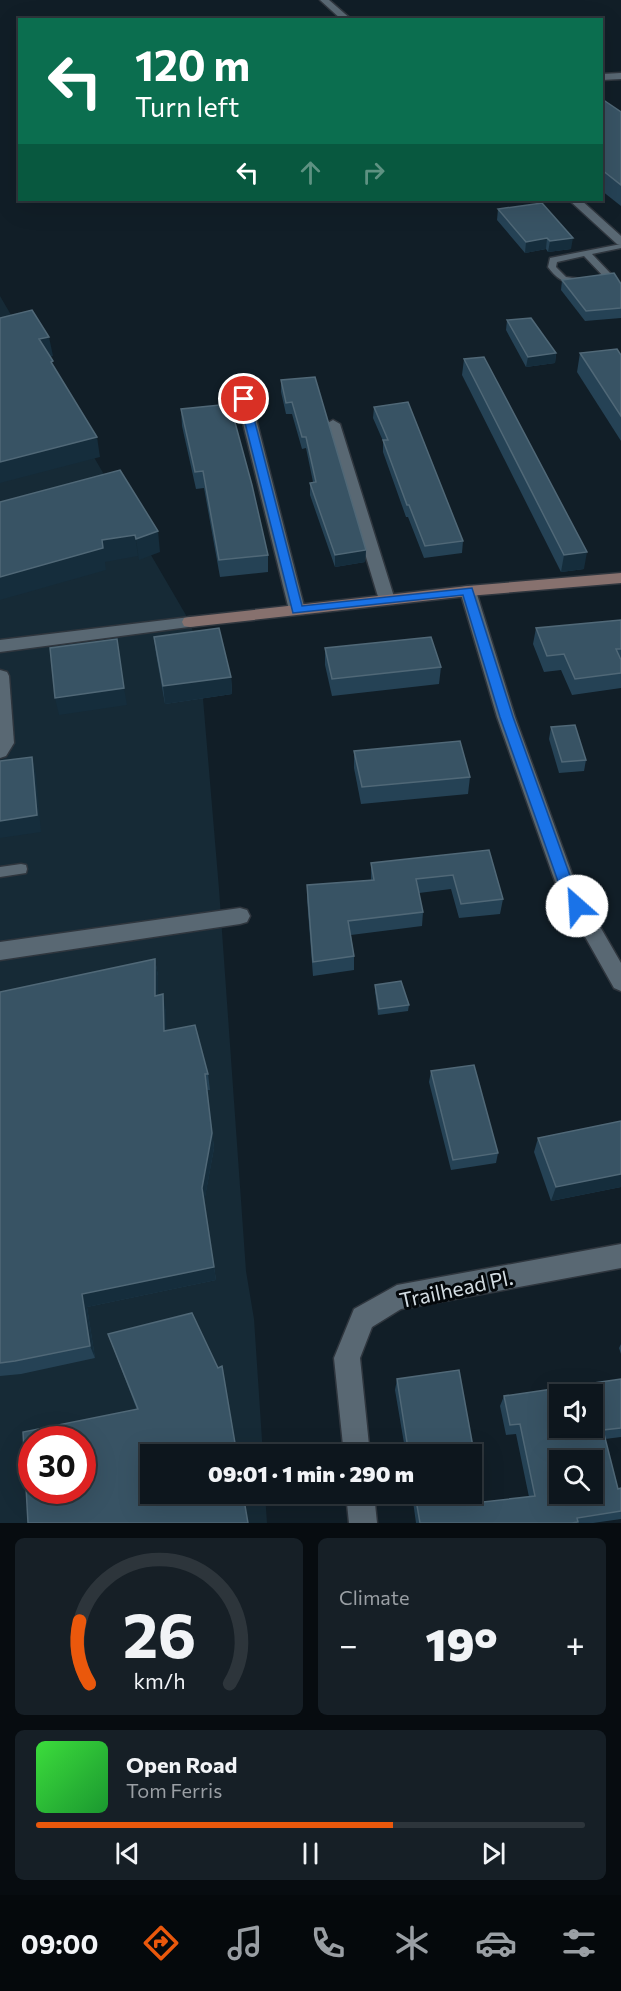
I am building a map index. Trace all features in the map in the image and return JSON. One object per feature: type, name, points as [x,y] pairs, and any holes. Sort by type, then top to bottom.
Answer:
[{"type":"street","points":[[324,0],[346,18]]},
{"type":"street","points":[[603,77],[621,76]]},
{"type":"street","points":[[576,201],[621,244]]},
{"type":"street","points":[[244,399],[297,610]]},
{"type":"street","points":[[333,424],[387,600]]},
{"type":"street","points":[[0,646],[468,591],[621,578]]},
{"type":"street","points":[[468,591],[506,717],[567,887],[621,982]]},
{"type":"street","points":[[0,751],[5,743],[1,676]]},
{"type":"street","points":[[0,951],[240,916]]},
{"type":"street","name":"Trailhead Pl.","points":[[356,1444],[347,1358],[363,1318],[397,1297],[621,1256]]},
{"type":"street","points":[[361,1504],[363,1523]]},
{"type":"lane","points":[[587,280],[566,281],[560,278],[551,263],[553,260],[587,254],[621,244]]},
{"type":"lane","points":[[587,254],[609,277]]},
{"type":"lane","points":[[598,278],[621,275]]},
{"type":"lane","points":[[0,872],[21,868]]},
{"type":"shaded area","points":[[0,296],[190,622],[199,651],[219,889],[246,1271],[254,1319],[262,1444],[140,1444],[140,1504],[266,1504],[267,1523],[0,1523]]},
{"type":"building","points":[[603,100],[621,112],[621,185],[603,171]]},
{"type":"building","points":[[542,203],[573,238],[550,241],[547,238],[526,242],[498,209]]},
{"type":"building","points":[[614,273],[621,284],[621,308],[586,311],[562,280]]},
{"type":"building","points":[[32,310],[49,337],[39,339],[97,437],[0,462],[0,318]]},
{"type":"building","points":[[531,318],[556,353],[528,357],[507,320]]},
{"type":"building","points":[[617,349],[621,355],[621,416],[580,353]]},
{"type":"building","points":[[484,357],[587,552],[564,555],[464,359]]},
{"type":"building","points":[[315,377],[366,550],[335,555],[310,483],[316,482],[306,437],[302,437],[292,402],[286,403],[281,380]]},
{"type":"building","points":[[408,402],[463,541],[425,546],[409,505],[407,505],[383,440],[388,440],[374,407]]},
{"type":"building","points":[[230,404],[268,555],[219,560],[203,471],[195,472],[181,409]]},
{"type":"building","points":[[120,470],[158,531],[136,539],[135,535],[102,540],[103,548],[0,577],[0,502]]},
{"type":"building","points":[[621,620],[621,649],[616,649],[621,660],[621,673],[575,679],[564,654],[547,656],[536,628]]},
{"type":"building","points":[[219,628],[231,677],[163,686],[154,637]]},
{"type":"building","points":[[431,637],[441,667],[332,679],[325,648]]},
{"type":"building","points":[[117,639],[124,688],[55,698],[50,648]]},
{"type":"building","points":[[575,725],[586,760],[562,762],[551,727]]},
{"type":"building","points":[[460,741],[470,777],[362,787],[354,751]]},
{"type":"building","points":[[32,757],[37,815],[0,821],[0,761]]},
{"type":"building","points":[[489,850],[503,899],[461,904],[453,875],[416,879],[423,912],[348,921],[354,956],[313,962],[307,885],[374,880],[371,863]]},
{"type":"building","points":[[155,959],[155,996],[163,994],[164,1031],[195,1025],[208,1074],[205,1074],[212,1133],[202,1188],[214,1267],[82,1294],[90,1346],[0,1363],[0,992]]},
{"type":"building","points":[[401,981],[409,1005],[379,1009],[375,985]]},
{"type":"building","points":[[474,1065],[498,1153],[453,1160],[431,1071]]},
{"type":"building","points":[[621,1121],[621,1174],[556,1187],[538,1138]]},
{"type":"building","points":[[192,1313],[218,1368],[222,1366],[235,1444],[140,1444],[140,1504],[245,1504],[248,1523],[28,1523],[27,1504],[96,1504],[96,1426],[53,1426],[138,1409],[108,1334]]},
{"type":"building","points":[[459,1370],[472,1444],[407,1444],[397,1379]]},
{"type":"building","points":[[621,1379],[621,1428],[603,1430],[603,1384],[587,1384]]},
{"type":"building","points":[[549,1389],[549,1438],[603,1438],[603,1430],[618,1489],[621,1488],[621,1511],[577,1518],[578,1522],[572,1523],[420,1523],[417,1504],[482,1504],[482,1496],[483,1502],[535,1496],[520,1424],[510,1425],[504,1396]]},
{"type":"route","points":[[244,399],[297,610],[468,591],[506,717],[567,887],[577,906]]}]
